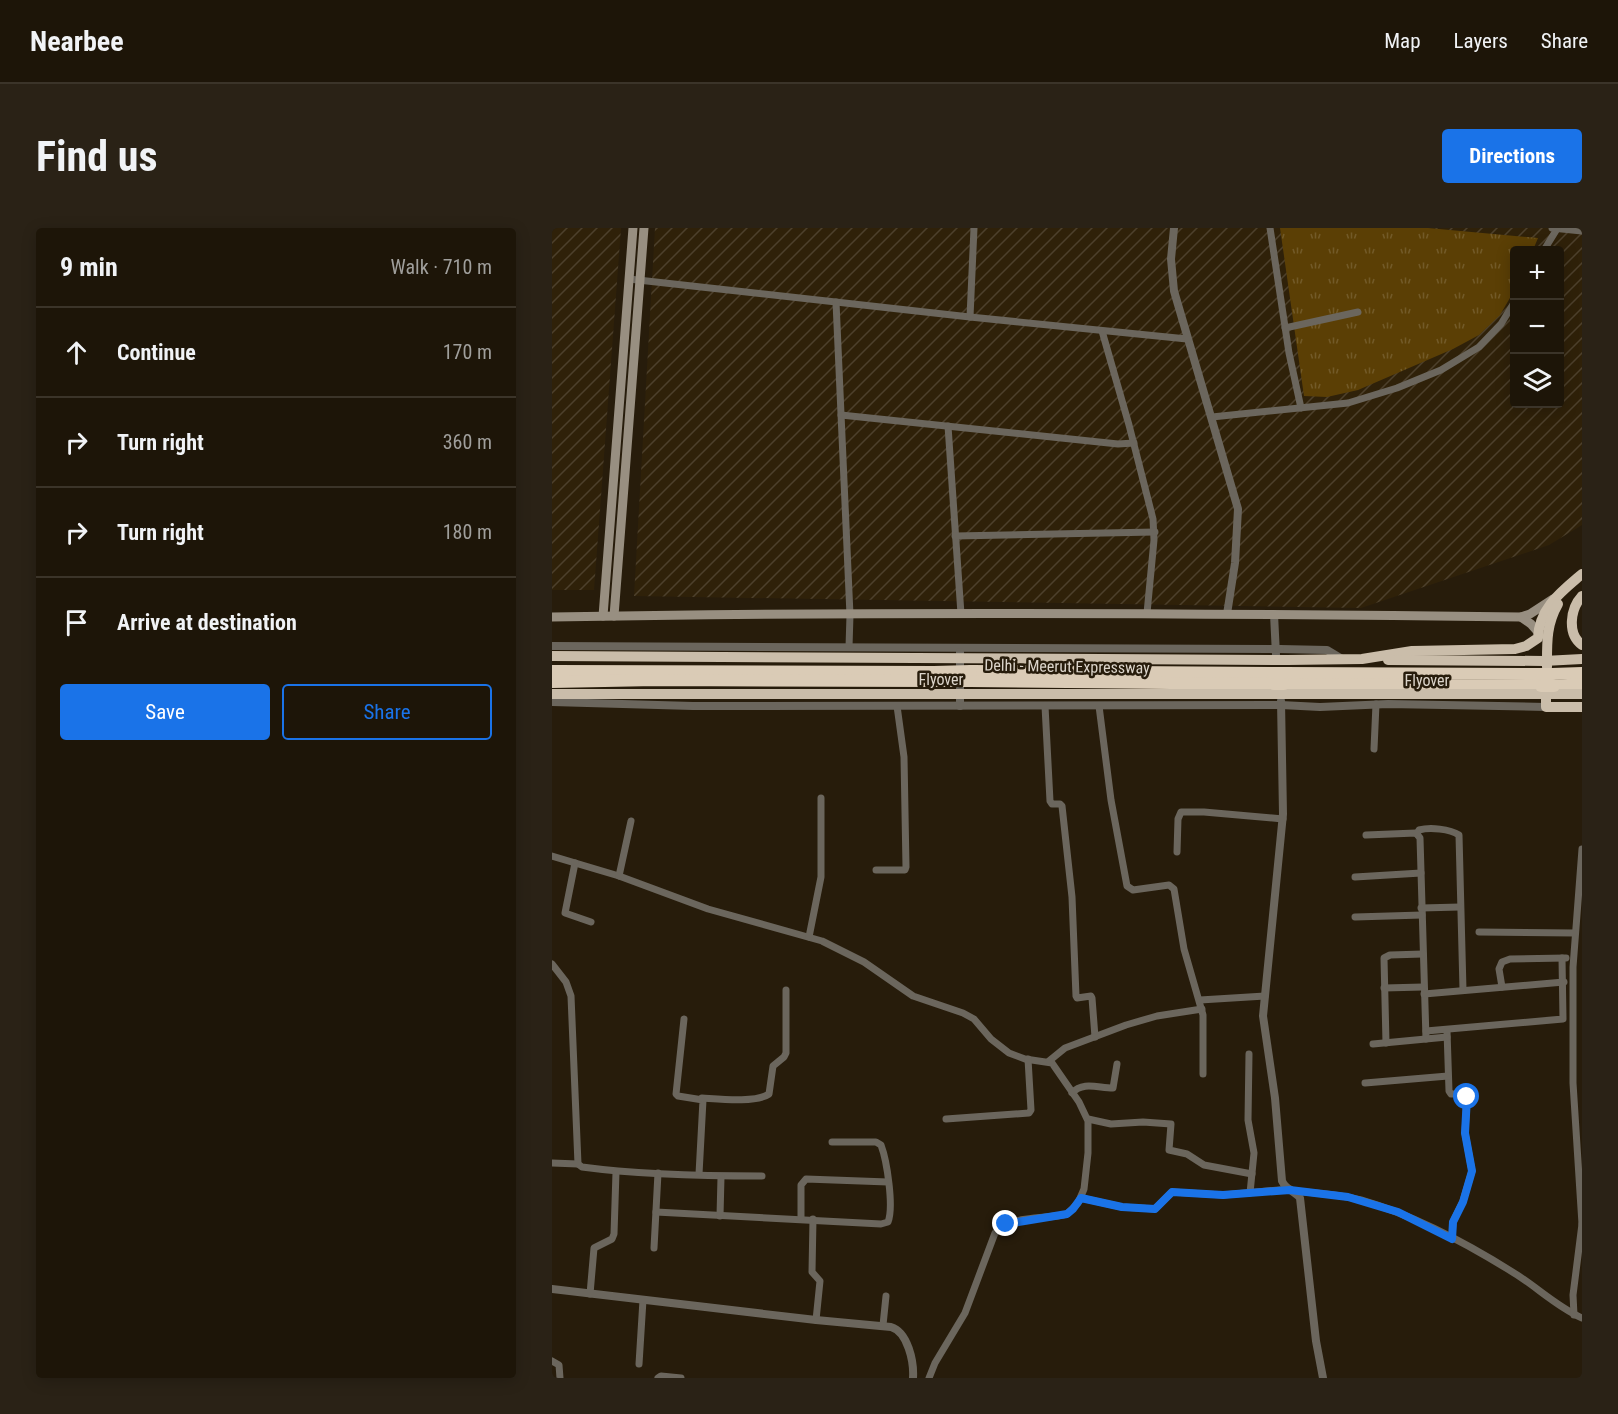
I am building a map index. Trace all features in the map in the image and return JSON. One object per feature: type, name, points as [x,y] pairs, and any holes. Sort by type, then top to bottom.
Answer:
[{"type":"highway","points":[[1362,660],[1412,651],[1515,649],[1526,646],[1538,635],[1542,617],[1580,576]]},
{"type":"highway","points":[[1582,596],[1574,610],[1571,626],[1573,637],[1582,645]]},
{"type":"highway","points":[[1556,601],[1547,632],[1546,706],[1582,707]]},
{"type":"highway","name":"Flyover","points":[[552,656],[1287,660],[1582,659]]},
{"type":"highway","name":"Delhi - Meerut Expressway","points":[[552,671],[934,677]]},
{"type":"highway","name":"Delhi - Meerut Expressway","points":[[1547,680],[1582,673]]},
{"type":"highway","name":"Delhi - Meerut Expressway","points":[[552,682],[971,676],[1547,680],[1582,684]]},
{"type":"highway","name":"Flyover","points":[[552,694],[1582,694]]},
{"type":"main road","points":[[603,616],[633,228]]},
{"type":"main road","points":[[614,616],[644,228]]},
{"type":"main road","points":[[552,617],[1147,613],[1521,617],[1556,601]]},
{"type":"main road","points":[[1521,617],[1531,624],[1538,635]]},
{"type":"street","points":[[970,317],[974,228]]},
{"type":"street","points":[[1174,228],[1172,275],[1187,339],[1238,509],[1235,563],[1227,614]]},
{"type":"street","points":[[1270,228],[1285,328],[1301,408]]},
{"type":"street","points":[[1552,228],[1582,231]]},
{"type":"street","points":[[1546,246],[1557,229]]},
{"type":"street","points":[[629,279],[1187,339]]},
{"type":"street","points":[[836,302],[850,615],[849,646]]},
{"type":"street","points":[[1212,417],[1348,403],[1397,388],[1441,370],[1479,347],[1501,324],[1510,309]]},
{"type":"street","points":[[1285,328],[1358,312]]},
{"type":"street","points":[[1102,331],[1134,443],[1155,532],[1147,613]]},
{"type":"street","points":[[841,415],[1118,444],[1134,443]]},
{"type":"street","points":[[948,426],[961,614]]},
{"type":"street","points":[[955,536],[1155,532]]},
{"type":"street","points":[[1274,614],[1274,640],[1281,705],[1282,819],[1263,1025],[1272,1066],[1282,1182],[1300,1198],[1316,1341],[1323,1378]]},
{"type":"street","points":[[552,646],[1280,649],[1327,650],[1342,660]]},
{"type":"street","points":[[943,647],[943,706]]},
{"type":"street","points":[[960,706],[961,647]]},
{"type":"street","points":[[552,702],[693,706],[1281,705],[1320,707],[1376,704],[1546,706]]},
{"type":"street","points":[[1374,748],[1376,704]]},
{"type":"street","points":[[876,870],[900,871],[905,870],[906,867],[904,757],[897,706]]},
{"type":"street","points":[[1045,706],[1050,801],[1052,804],[1062,806],[1072,897],[1076,997],[1092,998],[1095,1038]]},
{"type":"street","points":[[1099,706],[1111,800],[1127,886],[1132,890],[1173,886],[1184,949],[1202,1009],[1203,1074]]},
{"type":"street","points":[[809,937],[821,877],[821,798]]},
{"type":"street","points":[[1177,852],[1179,814],[1183,812],[1282,819]]},
{"type":"street","points":[[619,876],[631,821]]},
{"type":"street","points":[[1418,834],[1419,830],[1424,829],[1459,835],[1463,990]]},
{"type":"street","points":[[1366,835],[1418,834]]},
{"type":"street","points":[[1418,834],[1420,838],[1426,1035]]},
{"type":"street","points":[[1578,1317],[1573,1295],[1582,1224],[1573,1083],[1574,958],[1582,849]]},
{"type":"street","points":[[552,856],[619,876],[708,909],[809,937],[844,950],[913,996],[974,1019],[991,1039],[1016,1056],[1050,1061],[1054,1065],[1088,1119],[1086,1176],[1081,1198],[1067,1214],[1011,1222],[995,1233],[965,1313],[935,1363],[929,1378]]},
{"type":"street","points":[[575,863],[565,913],[591,922]]},
{"type":"street","points":[[1355,877],[1421,873]]},
{"type":"street","points":[[1355,917],[1460,907]]},
{"type":"street","points":[[1479,932],[1575,933]]},
{"type":"street","points":[[1386,1043],[1383,962],[1387,956],[1423,954]]},
{"type":"street","points":[[1373,1044],[1426,1035],[1563,1019],[1563,958]]},
{"type":"street","points":[[1502,987],[1499,969],[1502,962],[1510,959],[1574,958]]},
{"type":"street","points":[[552,964],[566,982],[571,996],[578,1164]]},
{"type":"street","points":[[1383,988],[1424,991],[1463,990],[1564,982]]},
{"type":"street","points":[[684,1019],[676,1094],[678,1096],[764,1097],[769,1094],[774,1065],[786,1053],[786,990]]},
{"type":"street","points":[[1200,1000],[1265,996]]},
{"type":"street","points":[[1050,1061],[1065,1048],[1143,1020],[1202,1009]]},
{"type":"street","points":[[1447,1034],[1450,1093],[1465,1094],[1467,1097],[1465,1133],[1472,1169],[1463,1202],[1453,1222],[1452,1239]]},
{"type":"street","points":[[1249,1054],[1248,1120],[1254,1153],[1250,1193]]},
{"type":"street","points":[[946,1119],[1029,1113],[1031,1110],[1028,1059]]},
{"type":"street","points":[[1072,1093],[1084,1086],[1113,1088],[1117,1064]]},
{"type":"street","points":[[1365,1083],[1448,1076]]},
{"type":"street","points":[[699,1174],[702,1098]]},
{"type":"street","points":[[1088,1119],[1115,1125],[1132,1122],[1170,1124],[1169,1150],[1187,1154],[1204,1165],[1252,1173]]},
{"type":"street","points":[[656,1212],[881,1224],[888,1222],[890,1217],[888,1182],[883,1150],[879,1143],[832,1142]]},
{"type":"street","points":[[552,1163],[578,1164],[582,1167],[616,1172],[699,1174],[721,1177],[762,1176]]},
{"type":"street","points":[[590,1294],[594,1248],[612,1239],[614,1234],[616,1172]]},
{"type":"street","points":[[654,1248],[658,1173]]},
{"type":"street","points":[[720,1216],[721,1177]]},
{"type":"street","points":[[801,1218],[801,1185],[806,1179],[888,1182]]},
{"type":"street","points":[[1081,1198],[1122,1207],[1155,1209],[1172,1192],[1223,1195],[1292,1190],[1361,1200],[1398,1212],[1506,1268],[1578,1317]]},
{"type":"street","points":[[813,1219],[812,1272],[820,1281],[816,1320]]},
{"type":"street","points":[[552,1289],[816,1320],[883,1325],[901,1333],[911,1358],[913,1378]]},
{"type":"street","points":[[883,1325],[886,1296]]},
{"type":"street","points":[[639,1364],[643,1300]]},
{"type":"street","points":[[552,1361],[559,1365],[560,1378]]},
{"type":"street","points":[[657,1378],[661,1376],[681,1378]]},
{"type":"shaded area","points":[[552,228],[621,228],[594,590],[552,590]]},
{"type":"shaded area","points":[[655,228],[1582,228],[1582,525],[1549,545],[1361,608],[634,596]]},
{"type":"green space","points":[[1280,228],[1428,228],[1538,238],[1535,246],[1510,246],[1510,298],[1500,315],[1479,335],[1453,349],[1358,390],[1327,397],[1304,396]]},
{"type":"route","points":[[1006,1224],[1067,1214],[1081,1198],[1122,1207],[1155,1209],[1172,1192],[1223,1195],[1290,1190],[1361,1200],[1398,1212],[1452,1239],[1453,1222],[1463,1202],[1472,1171],[1465,1133],[1467,1097]]}]
